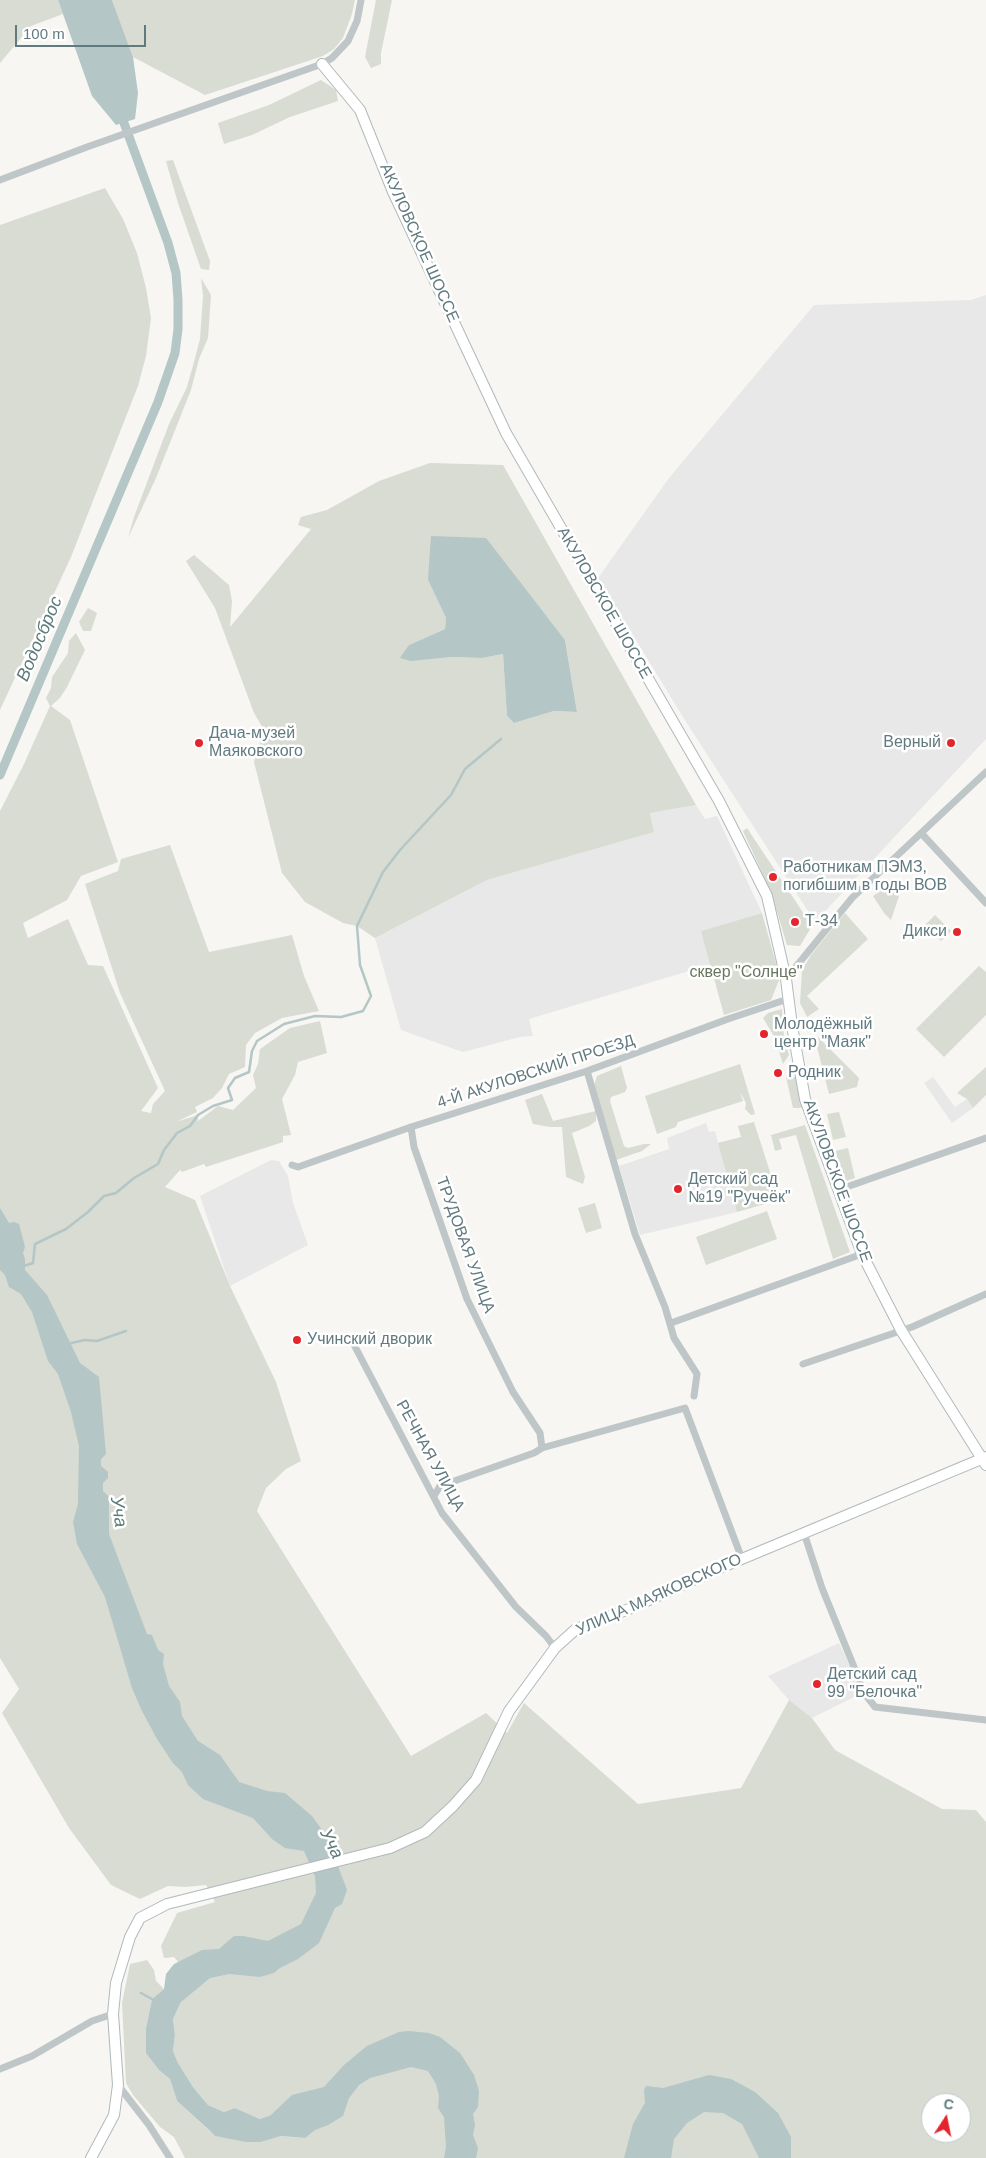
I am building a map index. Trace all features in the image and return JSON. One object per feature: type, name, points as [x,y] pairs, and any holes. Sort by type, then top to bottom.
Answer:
[{"type":"street","points":[[0,180],[322,64],[332,58],[348,41],[357,21],[361,0]]},
{"type":"street","name":"АКУЛОВСКОЕ ШОССЕ","points":[[322,64],[360,110],[393,192],[506,433],[719,801],[767,896],[786,979],[806,1099],[862,1254],[901,1330],[985,1460]]},
{"type":"street","points":[[786,979],[852,898],[986,772]]},
{"type":"street","points":[[921,833],[986,903]]},
{"type":"street","name":"4-Й АКУЛОВСКИЙ ПРОЕЗД","points":[[292,1166],[298,1167],[411,1127],[588,1071],[728,1019],[788,999]]},
{"type":"street","points":[[588,1071],[635,1234],[671,1323],[674,1338],[697,1374],[694,1396]]},
{"type":"street","name":"ТРУДОВАЯ УЛИЦА","points":[[411,1127],[414,1147],[467,1299],[513,1392],[540,1433],[542,1448]]},
{"type":"street","points":[[838,1190],[986,1138]]},
{"type":"street","points":[[671,1323],[862,1254]]},
{"type":"street","points":[[803,1364],[901,1330],[986,1294]]},
{"type":"street","name":"РЕЧНАЯ УЛИЦА","points":[[350,1337],[442,1513],[516,1607],[556,1648]]},
{"type":"street","points":[[434,1496],[440,1486],[534,1453],[542,1448],[685,1408],[742,1559]]},
{"type":"street","name":"УЛИЦА МАЯКОВСКОГО","points":[[91,2158],[114,2115],[118,2085],[113,2014],[117,1976],[130,1937],[140,1918],[167,1904],[351,1859],[390,1848],[425,1832],[453,1806],[476,1780],[509,1711],[556,1648],[576,1629],[629,1609],[804,1533],[985,1460]]},
{"type":"street","points":[[804,1533],[822,1588],[865,1694],[876,1708],[986,1720]]},
{"type":"street","points":[[0,2069],[32,2056],[92,2021],[113,2014]]},
{"type":"street","points":[[118,2085],[149,2125],[170,2158]]},
{"type":"shaded area","points":[[58,0],[112,0],[133,57],[138,93],[135,119],[116,125],[92,96]]},
{"type":"shaded area","points":[[986,295],[986,739],[815,922],[683,717],[598,578],[669,478],[814,305],[971,300]]},
{"type":"shaded area","points":[[431,536],[486,538],[565,640],[577,712],[554,711],[514,723],[507,716],[503,654],[482,658],[450,657],[411,661],[400,658],[409,645],[445,629],[446,618],[428,580]]},
{"type":"shaded area","points":[[696,805],[705,819],[717,816],[762,913],[701,931],[712,964],[529,1019],[533,1036],[520,1037],[463,1052],[401,1030],[375,938],[487,880],[654,832],[650,813]]},
{"type":"shaded area","points":[[933,1077],[955,1107],[967,1099],[973,1108],[952,1123],[924,1083]]},
{"type":"shaded area","name":"Детский сад №19 \"Ручеёк\"","points":[[706,1123],[709,1132],[715,1131],[737,1212],[640,1235],[619,1166],[669,1149],[667,1138]]},
{"type":"shaded area","points":[[271,1160],[279,1161],[288,1176],[293,1203],[308,1245],[230,1286],[200,1196]]},
{"type":"shaded area","points":[[0,1208],[9,1223],[19,1224],[25,1247],[23,1253],[25,1270],[47,1295],[80,1363],[99,1377],[106,1454],[101,1459],[101,1466],[108,1472],[108,1478],[103,1483],[103,1491],[109,1497],[109,1534],[147,1634],[152,1635],[158,1650],[164,1654],[163,1664],[169,1686],[180,1702],[182,1716],[198,1741],[220,1755],[239,1782],[267,1791],[285,1793],[312,1816],[327,1837],[347,1890],[342,1904],[335,1908],[319,1943],[298,1959],[274,1973],[260,1977],[229,1974],[210,1978],[181,2002],[173,2019],[175,2035],[173,2051],[178,2063],[193,2087],[208,2105],[224,2112],[235,2108],[260,2119],[271,2115],[292,2095],[324,2087],[344,2065],[367,2046],[399,2032],[429,2033],[440,2037],[460,2053],[474,2075],[479,2091],[478,2107],[473,2114],[475,2125],[473,2135],[478,2148],[476,2158],[444,2158],[446,2147],[444,2117],[438,2108],[439,2096],[436,2084],[428,2071],[411,2067],[370,2078],[359,2085],[349,2098],[343,2116],[315,2130],[305,2138],[281,2136],[261,2142],[246,2142],[215,2136],[177,2101],[170,2079],[160,2071],[146,2053],[146,2028],[152,1999],[164,1989],[166,1974],[174,1964],[202,1950],[219,1949],[234,1936],[268,1941],[301,1924],[316,1893],[315,1876],[304,1851],[285,1848],[272,1839],[253,1818],[203,1799],[188,1785],[182,1772],[173,1763],[157,1739],[141,1709],[132,1688],[105,1597],[77,1544],[73,1522],[78,1504],[79,1446],[71,1412],[58,1374],[48,1361],[32,1312],[21,1294],[9,1287],[5,1275],[0,1270]]},
{"type":"shaded area","name":"Детский сад 99 \"Белочка\"","points":[[839,1643],[862,1693],[812,1718],[789,1700],[768,1676]]},
{"type":"shaded area","points":[[709,2075],[731,2079],[755,2092],[778,2113],[791,2137],[791,2158],[759,2158],[742,2124],[723,2113],[704,2112],[687,2123],[674,2139],[671,2158],[624,2158],[633,2124],[645,2103],[644,2090],[646,2086],[663,2088]]},
{"type":"green space","points":[[0,0],[58,0],[63,14],[31,26],[0,63]]},
{"type":"green space","points":[[112,0],[355,0],[343,38],[334,49],[323,56],[205,95],[133,57]]},
{"type":"green space","points":[[376,0],[392,0],[381,53],[381,64],[371,68],[365,57]]},
{"type":"green space","points":[[321,80],[336,90],[338,101],[290,117],[252,135],[224,144],[218,123],[269,105]]},
{"type":"green space","points":[[173,160],[210,261],[209,270],[201,269],[178,203],[166,161]]},
{"type":"green space","points":[[105,188],[123,219],[137,253],[146,288],[151,318],[146,356],[138,386],[71,557],[0,710],[0,225]]},
{"type":"green space","points":[[201,278],[211,295],[208,338],[199,359],[191,390],[156,478],[128,538],[169,424],[187,387],[200,339],[203,296]]},
{"type":"green space","points":[[430,463],[503,465],[696,805],[650,813],[654,832],[487,880],[375,938],[357,926],[343,923],[305,902],[282,873],[254,762],[264,730],[254,713],[215,608],[186,561],[194,555],[229,585],[232,601],[230,627],[311,529],[298,525],[301,517],[327,510],[379,481]],"holes":[[[428,580],[543,612],[565,640],[577,712],[554,711],[514,723],[507,716],[503,654],[482,658],[450,657],[409,645],[445,629],[446,618]]]},
{"type":"green space","points":[[88,608],[97,613],[91,631],[83,631],[79,622]]},
{"type":"green space","points":[[76,633],[85,650],[67,687],[60,698],[51,706],[70,720],[118,862],[81,876],[67,900],[23,923],[28,938],[68,919],[88,965],[103,966],[158,1088],[141,1111],[151,1113],[153,1104],[165,1091],[120,993],[85,884],[118,871],[121,859],[170,845],[209,952],[292,935],[304,976],[319,1011],[282,1018],[255,1033],[246,1045],[245,1067],[229,1074],[222,1088],[213,1098],[195,1107],[197,1112],[176,1122],[198,1115],[198,1121],[218,1106],[233,1110],[256,1088],[253,1075],[258,1064],[260,1049],[290,1028],[320,1021],[327,1053],[298,1062],[295,1075],[282,1099],[291,1135],[283,1136],[283,1142],[206,1167],[204,1164],[182,1172],[180,1170],[165,1187],[195,1200],[230,1286],[276,1382],[301,1461],[286,1469],[266,1488],[257,1511],[411,1756],[486,1713],[507,1733],[524,1703],[638,1804],[741,1788],[789,1700],[812,1718],[835,1750],[942,1809],[976,1810],[986,1822],[986,2158],[185,2158],[174,2137],[160,2127],[133,2095],[126,2083],[122,2003],[130,1964],[147,1960],[154,1970],[156,1981],[164,1989],[152,1999],[146,2028],[160,2071],[170,2079],[177,2101],[215,2136],[261,2142],[281,2136],[305,2138],[271,2115],[260,2119],[235,2108],[224,2112],[208,2105],[193,2087],[173,2051],[175,2035],[173,2019],[181,2002],[198,1986],[174,1957],[164,1958],[161,1946],[177,1913],[215,1902],[206,1885],[168,1886],[140,1899],[111,1885],[69,1828],[2,1713],[19,1689],[0,1658],[0,811],[50,706],[46,698],[51,688],[52,677],[68,653],[69,641]]},
{"type":"green space","points":[[747,828],[812,926],[800,946],[787,945],[771,892],[743,831]]},
{"type":"green space","points":[[890,885],[899,896],[891,920],[873,896]]},
{"type":"green space","name":"сквер \"Солнце\"","points":[[762,913],[780,978],[771,1000],[724,1015],[701,931]]},
{"type":"green space","points":[[845,913],[868,939],[807,996],[819,1009],[807,1017],[800,1003],[802,970],[811,955]]},
{"type":"green space","points":[[935,915],[951,931],[941,941],[925,925]]},
{"type":"green space","points":[[979,966],[986,972],[986,1015],[944,1057],[916,1029]]},
{"type":"green space","points":[[782,1009],[784,1037],[789,1055],[783,1064],[774,1036],[763,1018],[768,1013]]},
{"type":"green space","points":[[818,1037],[859,1078],[857,1087],[829,1094],[817,1047]]},
{"type":"green space","points":[[740,1064],[755,1114],[751,1115],[745,1109],[746,1103],[740,1092],[743,1101],[678,1122],[676,1127],[657,1134],[645,1096]]},
{"type":"green space","points":[[621,1066],[627,1088],[625,1092],[611,1097],[610,1101],[624,1146],[628,1148],[651,1144],[642,1151],[616,1160],[594,1085],[597,1076]]},
{"type":"green space","points":[[986,1067],[986,1095],[973,1108],[967,1099],[957,1093]]},
{"type":"green space","points":[[786,1077],[795,1077],[799,1081],[805,1108],[793,1108]]},
{"type":"green space","points":[[542,1094],[553,1121],[596,1111],[596,1121],[572,1133],[585,1177],[583,1184],[566,1177],[562,1127],[533,1124],[525,1100]]},
{"type":"green space","points":[[839,1112],[846,1137],[833,1140],[827,1114]]},
{"type":"green space","points":[[754,1122],[779,1200],[737,1212],[718,1143],[741,1137],[738,1126]]},
{"type":"green space","points":[[805,1125],[850,1252],[833,1259],[796,1135],[779,1139],[782,1149],[775,1151],[771,1135]]},
{"type":"green space","points":[[848,1148],[855,1178],[846,1181],[835,1151]]},
{"type":"green space","points":[[595,1203],[602,1228],[586,1233],[578,1208]]},
{"type":"green space","points":[[767,1211],[777,1239],[706,1265],[696,1237]]},
{"type":"waterway","name":"Водосброс","points":[[0,775],[158,402],[175,353],[178,329],[176,273],[168,243],[124,123]]},
{"type":"waterway","points":[[24,1266],[33,1263],[35,1244],[66,1229],[88,1212],[104,1196],[116,1193],[134,1178],[158,1164],[164,1150],[177,1133],[190,1126],[198,1115],[213,1106],[232,1100],[228,1088],[235,1078],[249,1072],[252,1051],[257,1041],[284,1024],[315,1016],[341,1017],[363,1011],[371,996],[360,965],[357,926],[383,872],[400,850],[451,795],[465,769],[501,739]]},
{"type":"waterway","points":[[67,1344],[85,1340],[97,1341],[126,1331]]},
{"type":"waterway","points":[[141,1993],[152,1999]]},
{"type":"place","name":"Дача-музей Маяковского","points":[[199,743]]},
{"type":"place","name":"Верный","points":[[951,743]]},
{"type":"place","name":"Работникам ПЭМЗ, погибшим в годы ВОВ","points":[[773,877]]},
{"type":"place","name":"Т-34","points":[[795,922]]},
{"type":"place","name":"Дикси","points":[[957,932]]},
{"type":"place","name":"Молодёжный центр \"Маяк\"","points":[[764,1034]]},
{"type":"place","name":"Родник","points":[[778,1073]]},
{"type":"place","name":"Детский сад №19 \"Ручеёк\"","points":[[678,1189]]},
{"type":"place","name":"Учинский дворик","points":[[297,1340]]},
{"type":"place","name":"Детский сад 99 \"Белочка\"","points":[[817,1684]]},
{"type":"water label","name":"Уча","points":[[118,1512]]},
{"type":"water label","name":"Уча","points":[[331,1844]]}]
